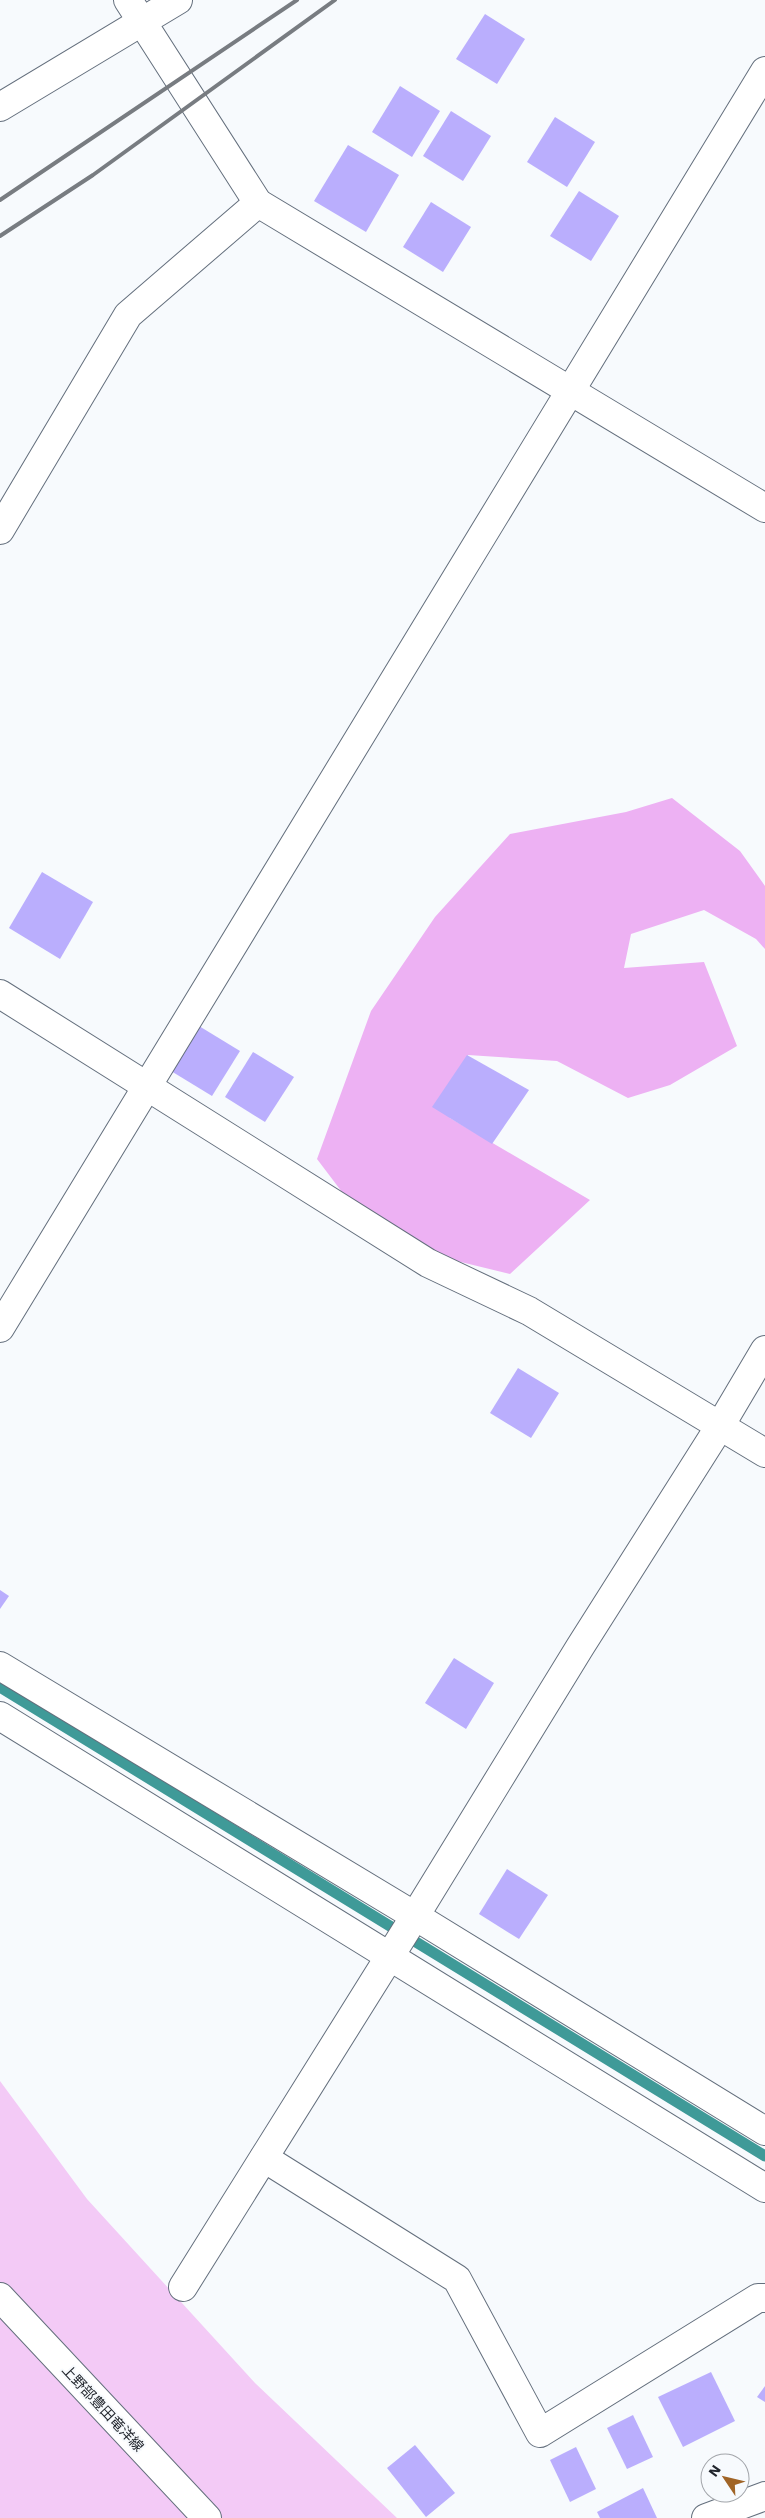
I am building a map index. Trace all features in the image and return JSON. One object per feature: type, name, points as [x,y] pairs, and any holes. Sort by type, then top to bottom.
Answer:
[{"type":"street","points":[[0,107],[135,11],[178,0]]},
{"type":"street","points":[[135,11],[258,204],[765,508]]},
{"type":"street","points":[[0,1328],[149,1087],[765,71]]},
{"type":"street","points":[[0,530],[128,315],[258,204]]},
{"type":"street","points":[[0,994],[428,1263],[528,1310],[765,1453]]},
{"type":"street","points":[[183,2287],[415,1916],[580,1647],[720,1426],[765,1350]]},
{"type":"street","points":[[0,1666],[415,1916],[765,2131]]},
{"type":"street","points":[[0,1716],[765,2188]]},
{"type":"street","points":[[264,2158],[457,2279],[540,2433],[758,2298],[765,2298]]},
{"type":"street","name":"上野部豊田竜洋線","points":[[0,2297],[206,2518]]},
{"type":"street","points":[[706,2518],[765,2496]]},
{"type":"shaded area","points":[[672,798],[740,851],[765,886],[765,949],[756,939],[704,910],[631,934],[624,968],[704,962],[737,1046],[670,1085],[628,1098],[557,1061],[468,1055],[443,1092],[450,1118],[590,1200],[510,1274],[424,1253],[367,1225],[317,1159],[371,1011],[435,917],[510,834],[626,812]]},
{"type":"shaded area","points":[[0,2081],[87,2199],[255,2383],[397,2518],[0,2518]]},
{"type":"building","points":[[485,14],[525,39],[497,84],[456,59]]},
{"type":"building","points":[[400,86],[440,111],[412,157],[372,132]]},
{"type":"building","points":[[451,111],[491,136],[463,181],[423,156]]},
{"type":"building","points":[[555,117],[595,142],[567,187],[527,162]]},
{"type":"building","points":[[348,145],[399,175],[366,232],[314,201]]},
{"type":"building","points":[[579,191],[619,216],[591,261],[550,236]]},
{"type":"building","points":[[431,202],[471,227],[443,272],[403,247]]},
{"type":"building","points":[[42,872],[93,902],[60,959],[9,928]]},
{"type":"building","points":[[199,1026],[240,1051],[212,1096],[171,1071]]},
{"type":"building","points":[[253,1052],[294,1077],[265,1122],[225,1097]]},
{"type":"building","points":[[467,1055],[529,1090],[492,1144],[432,1107]]},
{"type":"building","points":[[518,1368],[559,1393],[531,1438],[490,1413]]},
{"type":"building","points":[[0,1590],[9,1596],[0,1609]]},
{"type":"building","points":[[454,1658],[494,1683],[466,1729],[425,1703]]},
{"type":"building","points":[[507,1869],[548,1895],[519,1939],[479,1914]]},
{"type":"building","points":[[711,2372],[735,2421],[683,2447],[658,2397]]},
{"type":"building","points":[[765,2386],[765,2402],[757,2397]]},
{"type":"building","points":[[633,2415],[653,2457],[627,2469],[607,2428]]},
{"type":"building","points":[[415,2445],[455,2493],[426,2517],[387,2468]]},
{"type":"building","points":[[576,2447],[596,2489],[570,2502],[550,2460]]},
{"type":"building","points":[[643,2488],[657,2518],[600,2518],[597,2512]]},
{"type":"waterway","points":[[0,1687],[765,2156]]},
{"type":"railway","points":[[0,200],[297,0]]},
{"type":"railway","points":[[0,236],[93,175],[335,0]]}]
